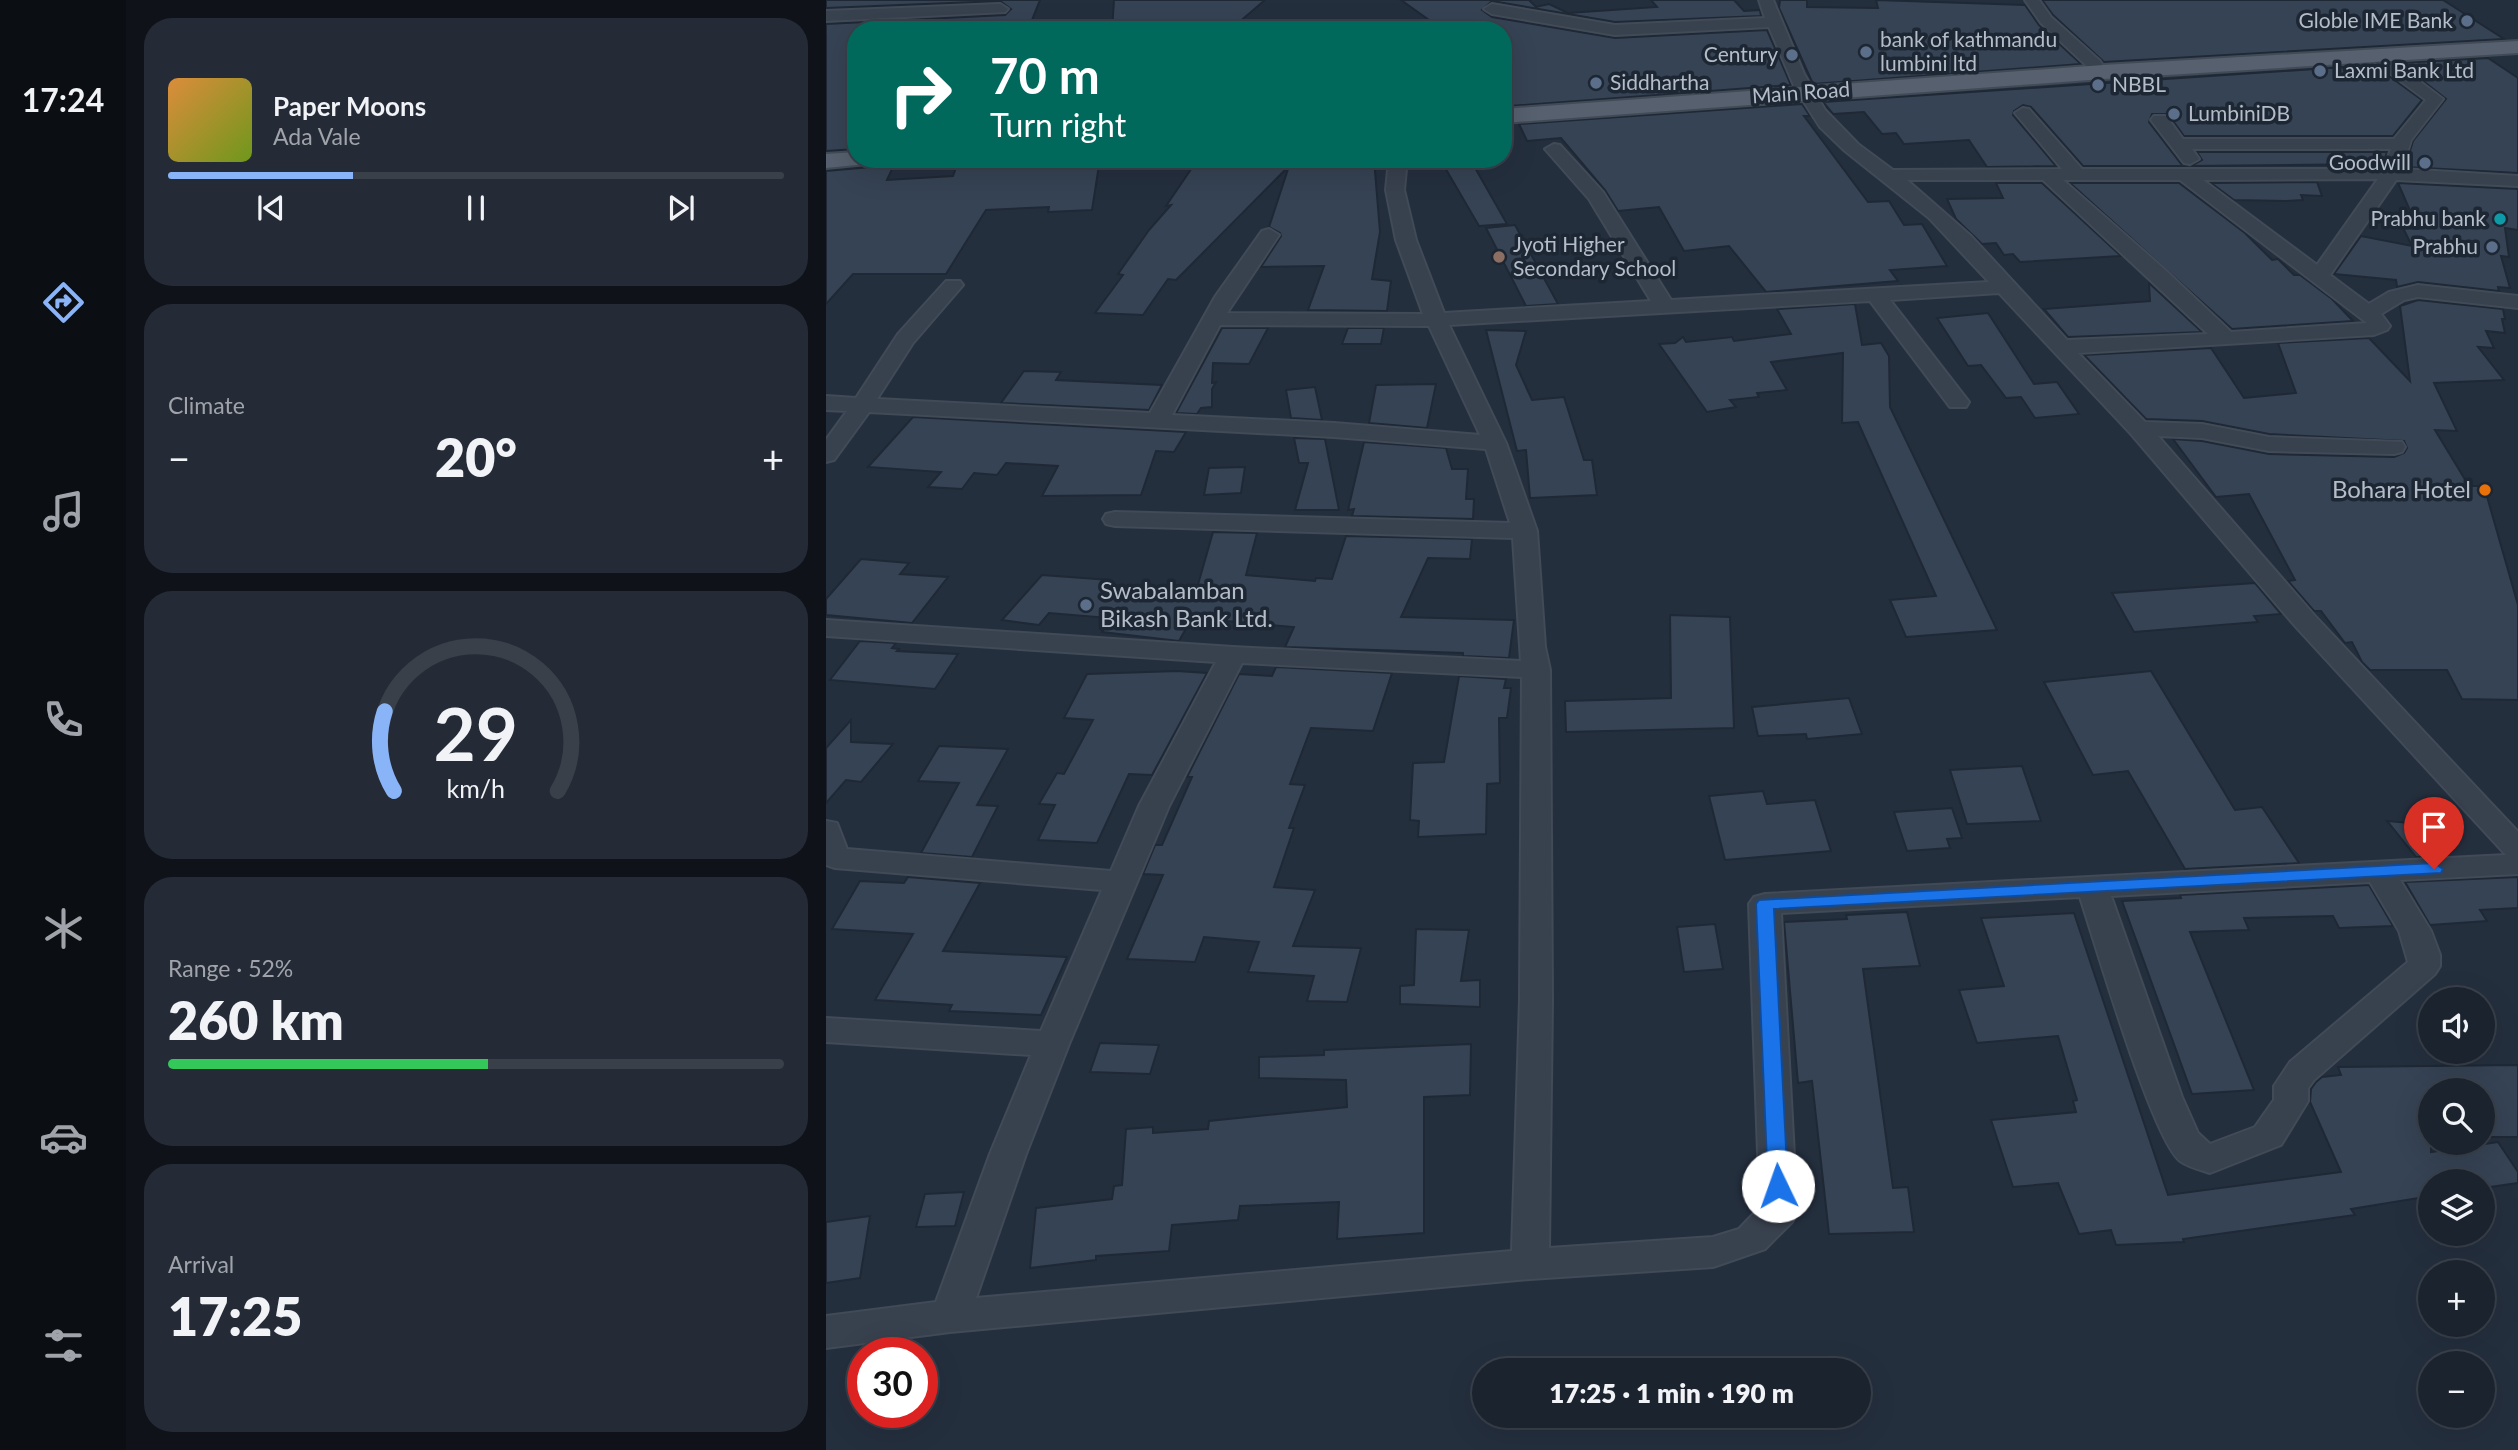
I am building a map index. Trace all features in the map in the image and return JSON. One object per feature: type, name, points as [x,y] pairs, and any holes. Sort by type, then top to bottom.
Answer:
[{"type":"main road","name":"Main Road","points":[[1512,115],[1804,87],[2518,37]]},
{"type":"main road","name":"Main Road","points":[[1512,103],[2518,47]]},
{"type":"main road","points":[[826,146],[847,145]]},
{"type":"main road","points":[[826,161],[847,160]]},
{"type":"street","points":[[1766,0],[1804,87],[1819,114],[1857,153],[1943,217],[2004,287],[2138,429],[2305,621],[2518,850]]},
{"type":"street","points":[[2032,0],[2046,20],[2094,65]]},
{"type":"street","points":[[826,16],[1002,5]]},
{"type":"street","points":[[1492,9],[1615,30],[1774,22]]},
{"type":"street","points":[[2319,276],[2391,174],[2402,144],[2435,99],[2374,54]]},
{"type":"street","points":[[2023,113],[2077,174]]},
{"type":"street","points":[[2063,347],[2374,330],[2380,326],[2379,321],[2195,176],[2178,144],[2160,120]]},
{"type":"street","points":[[2178,144],[2402,144]]},
{"type":"street","points":[[1555,149],[1596,196],[1665,307]]},
{"type":"street","points":[[1399,168],[1395,190],[1404,228],[1436,320],[1495,443],[1525,531],[1532,647],[1536,670],[1536,1000],[1530,1264]]},
{"type":"street","points":[[2046,173],[2069,198],[2156,272],[2226,339]]},
{"type":"street","points":[[1889,175],[2391,174],[2518,181]]},
{"type":"street","points":[[1158,420],[1225,297],[1269,235]]},
{"type":"street","points":[[826,455],[849,428],[924,314],[953,285]]},
{"type":"street","points":[[1214,319],[1436,320],[2004,287]]},
{"type":"street","points":[[2368,313],[2403,292],[2418,291],[2518,302]]},
{"type":"street","points":[[1874,293],[1958,402]]},
{"type":"street","points":[[826,403],[1158,420],[1495,443]]},
{"type":"street","points":[[2138,429],[2202,430],[2269,444],[2394,447]]},
{"type":"street","points":[[1115,519],[1525,531]]},
{"type":"street","points":[[826,628],[1233,655],[1536,670]]},
{"type":"street","points":[[950,1316],[1008,1154],[1052,1044],[1154,806],[1233,655]]},
{"type":"street","points":[[826,830],[835,858],[1123,882]]},
{"type":"street","points":[[826,1332],[950,1316],[1530,1264],[1713,1251],[1752,1239],[1779,1212],[1765,904],[2518,864]]},
{"type":"street","points":[[2092,887],[2165,1097],[2183,1139],[2193,1152],[2210,1159],[2268,1136],[2291,1101],[2291,1086],[2302,1071],[2424,966],[2425,954],[2417,936],[2379,872]]},
{"type":"street","points":[[826,1030],[1052,1044]]},
{"type":"building","points":[[826,0],[1040,0],[1032,21],[886,21],[1005,15],[1011,9],[1000,1],[826,8]]},
{"type":"building","points":[[1114,0],[1265,0],[1240,21],[1113,21]]},
{"type":"building","points":[[1401,0],[1529,0],[1536,7],[1549,4],[1568,13],[1657,7],[1651,0],[1734,0],[1744,11],[1760,10],[1761,16],[1615,22],[1492,1],[1482,10],[1492,17],[1615,38],[1767,30],[1791,85],[1512,106],[1512,21],[1430,21]]},
{"type":"building","points":[[1780,0],[1807,0],[1807,7],[1878,8],[1876,0],[2025,5],[2039,25],[2081,64],[1813,84],[1779,8]]},
{"type":"building","points":[[2042,0],[2443,0],[2504,39],[2104,62],[2053,15]]},
{"type":"building","points":[[847,23],[847,150],[826,151],[826,24]]},
{"type":"building","points":[[2488,58],[2518,78],[2518,173],[2405,167],[2413,141],[2446,99],[2400,63]]},
{"type":"building","points":[[2374,65],[2422,100],[2393,136],[2184,136],[2168,114],[2152,114],[2149,122],[2182,165],[2188,166],[2083,166],[2031,107],[2023,105],[2014,111],[2013,115],[2056,166],[1987,167],[1969,140],[1904,144],[1896,133],[1882,134],[1864,112],[1833,114],[1823,102]]},
{"type":"building","points":[[1802,104],[1810,116],[1804,116],[1868,202],[1889,201],[1904,225],[1922,224],[1947,266],[1890,270],[1898,281],[1766,292],[1729,246],[1684,251],[1659,207],[1618,211],[1605,190],[1561,138],[1527,141],[1519,124]]},
{"type":"building","points":[[2197,152],[2387,152],[2383,164],[2191,166],[2202,160]]},
{"type":"building","points":[[893,168],[887,180],[953,176],[956,168],[1099,168],[1092,210],[1048,212],[1049,207],[986,210],[946,274],[853,274],[826,304],[826,171]]},
{"type":"building","points":[[1192,168],[1287,168],[1176,280],[1168,279],[1143,315],[1095,313],[1123,275],[1118,274],[1149,230],[1171,205],[1166,206]]},
{"type":"building","points":[[1288,168],[1375,168],[1380,232],[1372,279],[1391,281],[1387,311],[1308,310],[1324,266],[1261,267],[1281,236],[1269,227]]},
{"type":"building","points":[[1445,168],[1475,168],[1507,224],[1479,226]]},
{"type":"building","points":[[2317,182],[2322,196],[2301,195],[2303,200],[2286,201],[2234,200],[2211,183]]},
{"type":"building","points":[[1996,183],[2042,183],[2121,256],[2020,262],[2013,254],[2004,255],[1996,243],[1982,244],[1956,219],[1947,199],[2003,198]]},
{"type":"building","points":[[2070,183],[2179,183],[2245,233],[2272,260],[2278,259],[2294,275],[2300,275],[2332,299],[2353,321],[2232,329]]},
{"type":"building","points":[[2398,183],[2518,189],[2518,230],[2505,228],[2509,257],[2501,256],[2510,288],[2498,287],[2499,291],[2418,282],[2397,287],[2396,280],[2334,274],[2361,236],[2412,246],[2403,228],[2418,229]]},
{"type":"building","points":[[1515,225],[1558,304],[1526,306],[1486,228]]},
{"type":"building","points":[[2149,283],[2202,332],[2068,337],[2044,309],[2150,301]]},
{"type":"building","points":[[2418,300],[2503,309],[2505,333],[2486,331],[2494,348],[2478,347],[2504,380],[2434,383],[2457,431],[2435,430],[2469,486],[2484,486],[2518,605],[2518,700],[2462,699],[2447,670],[2370,670],[2362,662],[2352,642],[2345,643],[2321,611],[2314,611],[2288,581],[2295,580],[2249,494],[2216,497],[2173,439],[2202,441],[2269,454],[2394,457],[2404,453],[2407,448],[2404,441],[2269,434],[2202,421],[2146,419],[2084,355],[2211,348],[2244,398],[2296,393],[2278,343],[2369,338],[2410,381],[2400,306]]},
{"type":"building","points":[[1855,304],[1862,345],[1881,343],[1889,356],[1890,407],[1997,630],[1906,637],[1890,600],[1936,596],[1858,422],[1842,423],[1843,353],[1771,362],[1787,390],[1757,393],[1759,397],[1730,400],[1736,407],[1707,412],[1659,344],[1675,343],[1683,337],[1686,342],[1732,337],[1734,341],[1791,334],[1777,309]]},
{"type":"building","points":[[1988,313],[2034,384],[2057,382],[2079,414],[2035,418],[2021,397],[2006,398],[1981,365],[1968,366],[1937,318]]},
{"type":"building","points":[[1222,328],[1268,328],[1249,364],[1213,363],[1212,383],[1216,382],[1212,389],[1212,407],[1201,408],[1197,414],[1176,413]]},
{"type":"building","points":[[1348,328],[1384,328],[1381,344],[1342,344]]},
{"type":"building","points":[[1486,330],[1526,331],[1516,365],[1532,400],[1564,397],[1584,460],[1592,460],[1597,495],[1530,498],[1526,450],[1517,451]]},
{"type":"building","points":[[1024,371],[1061,372],[1056,380],[1162,385],[1149,410],[1001,403]]},
{"type":"building","points":[[1436,384],[1427,428],[1369,423],[1376,385]]},
{"type":"building","points":[[1315,387],[1322,420],[1291,418],[1286,390]]},
{"type":"building","points":[[913,417],[1186,432],[1174,452],[1156,451],[1141,495],[1042,496],[1058,466],[1006,463],[997,475],[974,473],[962,489],[928,487],[941,472],[868,467]]},
{"type":"building","points":[[1294,438],[1325,439],[1339,510],[1295,510],[1308,463],[1299,463]]},
{"type":"building","points":[[1364,442],[1446,448],[1452,469],[1468,469],[1466,499],[1474,499],[1473,519],[1352,516],[1354,509],[1348,510]]},
{"type":"building","points":[[1245,467],[1241,493],[1204,495],[1209,468]]},
{"type":"building","points":[[1213,532],[1257,533],[1246,575],[1315,581],[1316,578],[1332,579],[1346,536],[1472,539],[1470,559],[1428,558],[1401,617],[1514,620],[1509,658],[1463,656],[1463,653],[1285,647],[1294,627],[1192,618],[1179,641],[1102,632],[1110,618],[1049,613],[1039,625],[1002,620],[1042,575],[1110,580],[1104,590],[1195,595]]},
{"type":"building","points":[[861,559],[909,563],[900,574],[948,577],[912,623],[826,615],[826,599]]},
{"type":"building","points":[[2255,583],[2281,614],[2254,616],[2258,622],[2134,632],[2112,593]]},
{"type":"building","points":[[1670,615],[1730,617],[1734,728],[1566,732],[1565,701],[1671,698]]},
{"type":"building","points":[[860,641],[896,643],[892,648],[899,649],[897,651],[958,654],[935,689],[830,680]]},
{"type":"building","points":[[1276,667],[1392,673],[1373,731],[1311,728],[1290,784],[1305,785],[1289,828],[1294,828],[1274,887],[1315,890],[1293,946],[1361,948],[1347,1002],[1307,1001],[1314,976],[1248,972],[1259,942],[1204,937],[1195,962],[1127,959],[1163,875],[1143,874],[1155,845],[1162,845],[1192,777],[1187,777],[1239,674],[1272,676]]},
{"type":"building","points":[[1177,671],[1207,673],[1152,775],[1129,774],[1097,843],[1038,840],[1055,805],[1039,804],[1057,773],[1064,774],[1093,720],[1064,718],[1087,674]]},
{"type":"building","points":[[2151,671],[2235,810],[2262,807],[2299,863],[2185,869],[2128,771],[2093,775],[2044,682]]},
{"type":"building","points":[[1459,676],[1506,679],[1504,688],[1511,688],[1507,718],[1499,718],[1500,783],[1487,784],[1486,834],[1418,837],[1419,821],[1410,820],[1413,763],[1444,762]]},
{"type":"building","points":[[1849,698],[1862,734],[1807,739],[1806,734],[1758,736],[1752,707]]},
{"type":"building","points":[[851,720],[851,742],[893,744],[861,782],[846,780],[826,803],[826,748]]},
{"type":"building","points":[[939,746],[1008,749],[977,805],[998,806],[972,857],[921,853],[959,783],[918,781]]},
{"type":"building","points":[[2022,766],[2041,821],[1967,824],[1950,770]]},
{"type":"building","points":[[1763,791],[1767,804],[1815,800],[1831,851],[1725,860],[1709,796]]},
{"type":"building","points":[[1952,808],[1962,838],[1947,839],[1950,848],[1907,851],[1894,812]]},
{"type":"building","points":[[2387,821],[2435,825],[2443,856],[2416,857]]},
{"type":"building","points":[[908,877],[980,883],[943,951],[1067,957],[1041,1015],[949,1011],[952,1005],[875,1000],[913,934],[832,929],[860,881],[904,883]]},
{"type":"building","points":[[2518,877],[2518,908],[2480,910],[2487,921],[2430,925],[2405,882]]},
{"type":"building","points":[[2369,885],[2393,926],[2339,928],[2333,916],[2244,918],[2249,930],[2190,932],[2254,1090],[2192,1094],[2122,901],[2181,898],[2180,895]]},
{"type":"building","points":[[1907,912],[1920,966],[1863,969],[1893,1188],[1908,1187],[1914,1232],[1829,1234],[1812,1081],[1798,1083],[1784,922],[1847,919],[1846,915]]},
{"type":"building","points":[[2074,913],[2168,1195],[2341,1172],[2310,1102],[2311,1089],[2316,1082],[2322,1077],[2341,1075],[2338,1067],[2518,1065],[2518,1137],[2495,1137],[2495,1078],[2418,1078],[2418,1155],[2495,1155],[2495,1142],[2498,1142],[2518,1172],[2518,1183],[2495,1186],[2495,1169],[2418,1169],[2418,1198],[2351,1209],[2355,1215],[2183,1239],[2184,1242],[2116,1245],[2111,1230],[2079,1234],[2058,1183],[2013,1187],[1991,1120],[2076,1112],[2073,1101],[2077,1100],[2058,1036],[1977,1043],[1959,990],[2004,986],[1981,918]]},
{"type":"building","points":[[1715,924],[1723,969],[1684,972],[1677,927]]},
{"type":"building","points":[[1416,929],[1469,930],[1461,981],[1480,980],[1480,1007],[1400,1004],[1400,986],[1414,985]]},
{"type":"building","points":[[1100,1043],[1159,1045],[1150,1074],[1090,1072]]},
{"type":"building","points":[[1471,1044],[1470,1095],[1424,1097],[1424,1233],[1337,1239],[1339,1202],[1240,1206],[1238,1220],[1172,1225],[1169,1251],[1096,1256],[1096,1260],[1030,1268],[1036,1208],[1112,1199],[1114,1186],[1122,1185],[1126,1129],[1153,1127],[1153,1133],[1208,1129],[1209,1121],[1347,1107],[1346,1080],[1259,1078],[1259,1057],[1324,1055],[1324,1050]]},
{"type":"building","points":[[964,1192],[955,1226],[916,1227],[925,1194]]},
{"type":"building","points":[[870,1216],[860,1278],[826,1283],[826,1222]]},
{"type":"place","name":"Globle IME Bank","points":[[2467,21]]},
{"type":"place","name":"bank of kathmandu lumbini ltd","points":[[1866,52]]},
{"type":"place","name":"Century","points":[[1792,55]]},
{"type":"place","name":"Laxmi Bank Ltd","points":[[2320,71]]},
{"type":"place","name":"Siddhartha","points":[[1596,83]]},
{"type":"place","name":"NBBL","points":[[2098,85]]},
{"type":"place","name":"LumbiniDB","points":[[2174,114]]},
{"type":"place","name":"Goodwill","points":[[2425,163]]},
{"type":"place","name":"Prabhu bank","points":[[2500,219]]},
{"type":"place","name":"Prabhu","points":[[2492,247]]},
{"type":"place","name":"Jyoti Higher Secondary School","points":[[1499,257]]},
{"type":"place","name":"Bohara Hotel","points":[[2485,490]]},
{"type":"place","name":"Swabalamban Bikash Bank Ltd.","points":[[1086,605]]},
{"type":"route","points":[[1778,1186],[1765,904],[2434,869]]}]
